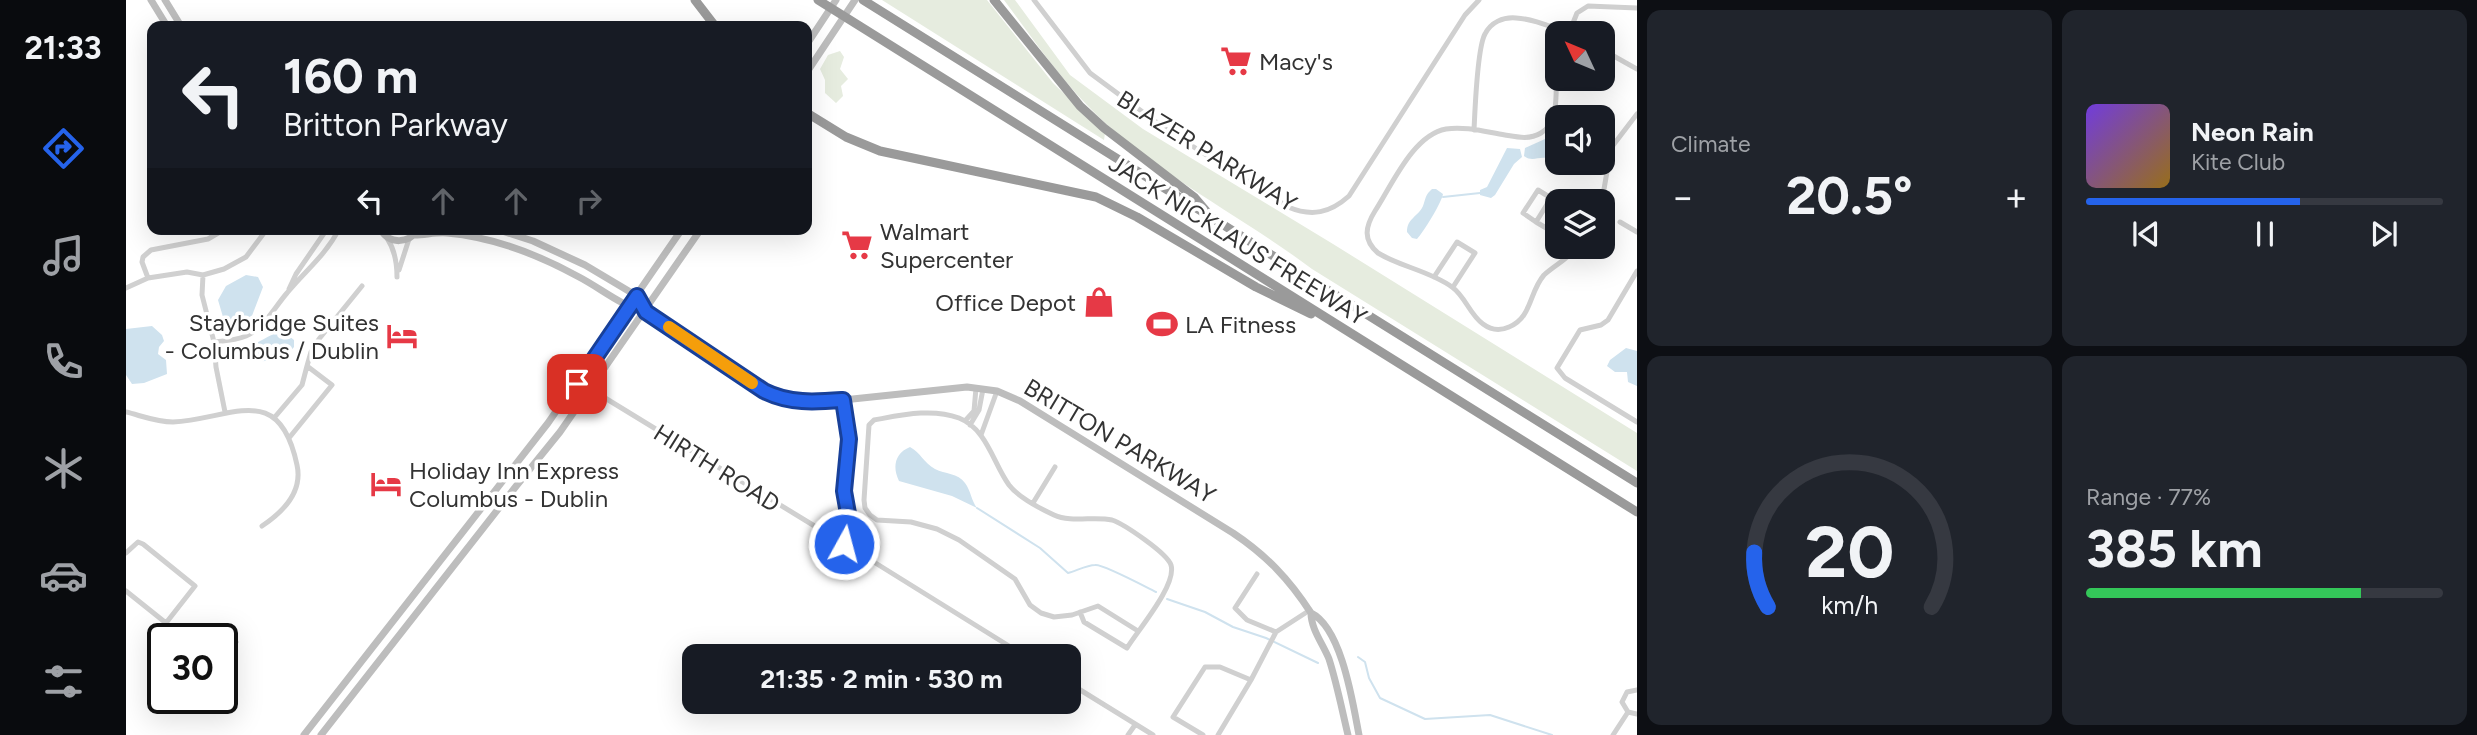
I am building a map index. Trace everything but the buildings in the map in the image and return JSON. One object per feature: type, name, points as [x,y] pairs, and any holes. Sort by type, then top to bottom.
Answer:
[{"type":"highway","points":[[695,0],[711,21]]},
{"type":"highway","name":"JACK NICKLAUS FREEWAY","points":[[818,0],[1637,512]]},
{"type":"highway","name":"JACK NICKLAUS FREEWAY","points":[[863,0],[1637,483]]},
{"type":"highway","points":[[994,0],[1080,106],[1104,128],[1195,197],[1212,218]]},
{"type":"highway","points":[[812,118],[846,137],[880,151],[1096,197],[1137,217],[1256,287],[1356,336]]},
{"type":"main road","points":[[150,0],[164,21]]},
{"type":"main road","points":[[164,0],[178,21]]},
{"type":"main road","points":[[812,36],[836,0]]},
{"type":"main road","points":[[812,64],[855,0]]},
{"type":"main road","points":[[384,235],[397,242],[412,235]]},
{"type":"main road","points":[[456,235],[507,246],[555,264],[629,308],[646,312]]},
{"type":"main road","points":[[512,235],[561,253],[637,296],[646,312]]},
{"type":"main road","points":[[304,735],[548,423],[678,235]]},
{"type":"main road","points":[[321,735],[592,390],[697,235]]},
{"type":"main road","name":"BRITTON PARKWAY","points":[[646,312],[772,395],[805,402],[958,387],[997,391],[1020,401],[1254,547],[1284,574],[1310,611],[1324,623],[1343,662],[1359,735]]},
{"type":"main road","name":"BRITTON PARKWAY","points":[[1310,611],[1311,622],[1323,645],[1335,680],[1348,735]]},
{"type":"street","name":"BLAZER PARKWAY","points":[[1034,0],[1079,61],[1110,89],[1167,130],[1288,207],[1299,212],[1313,213],[1337,207],[1349,196],[1465,15],[1479,0]]},
{"type":"street","points":[[1573,21],[1577,13],[1588,6],[1637,8]]},
{"type":"street","points":[[1474,130],[1482,40],[1491,25],[1506,18],[1533,20],[1545,24]]},
{"type":"street","points":[[1615,57],[1637,69]]},
{"type":"street","points":[[1556,91],[1554,114],[1542,133],[1528,138],[1447,129],[1422,141],[1408,158],[1366,227],[1368,243],[1378,254],[1453,287],[1480,321],[1491,328],[1504,330],[1525,316],[1538,283],[1563,259]]},
{"type":"street","points":[[1604,189],[1611,148],[1637,114]]},
{"type":"street","points":[[1536,222],[1551,198],[1538,190],[1523,214],[1536,222],[1545,227]]},
{"type":"street","points":[[1620,222],[1637,232]]},
{"type":"street","points":[[148,278],[142,262],[146,253],[208,239],[215,235]]},
{"type":"street","points":[[126,288],[148,278],[187,272],[198,272],[202,275],[224,269],[246,257],[262,235]]},
{"type":"street","points":[[288,292],[296,274],[323,235]]},
{"type":"street","points":[[214,342],[244,337],[255,331],[313,267],[336,235]]},
{"type":"street","points":[[387,238],[396,258],[397,276],[414,235]]},
{"type":"street","points":[[1434,277],[1457,242],[1475,253],[1453,287]]},
{"type":"street","points":[[1637,271],[1608,320],[1577,333],[1558,365],[1558,371],[1565,378],[1637,422]]},
{"type":"street","points":[[202,275],[202,295],[214,342],[225,412]]},
{"type":"street","points":[[274,418],[302,385],[311,352],[319,339],[362,286]]},
{"type":"street","points":[[289,438],[332,385],[307,366]]},
{"type":"street","points":[[967,423],[976,412],[980,388]]},
{"type":"street","name":"HIRTH ROAD","points":[[592,390],[844,544]]},
{"type":"street","points":[[981,435],[997,391]]},
{"type":"street","points":[[843,400],[849,439],[844,491],[852,536]]},
{"type":"street","points":[[126,412],[171,422],[252,410],[274,418],[289,438],[299,476],[296,490],[277,516],[262,526]]},
{"type":"street","points":[[1080,612],[1084,622],[1127,648],[1163,596],[1170,581],[1172,566],[1165,554],[1113,520],[1059,517],[1019,495],[1009,484],[981,435],[967,423],[939,412],[874,420],[869,425],[865,508],[870,515],[877,520],[911,522],[951,535],[1015,579],[1030,605],[1041,613],[1054,617],[1098,606],[1138,631]]},
{"type":"street","points":[[976,412],[989,416]]},
{"type":"street","points":[[1033,503],[1055,467]]},
{"type":"street","points":[[861,554],[863,542],[857,536],[846,540],[844,551],[849,555],[861,554],[1006,644]]},
{"type":"street","points":[[126,553],[138,542],[143,544],[195,586],[166,623],[126,591]]},
{"type":"street","points":[[1258,574],[1236,608],[1247,620],[1276,632]]},
{"type":"street","points":[[1218,735],[1276,632],[1310,611]]},
{"type":"street","points":[[1203,735],[1173,717],[1205,667],[1220,667],[1251,680]]},
{"type":"street","points":[[1637,690],[1628,692],[1623,698],[1623,706],[1628,712],[1637,714]]},
{"type":"street","points":[[1081,691],[1153,735]]},
{"type":"street","points":[[1613,735],[1628,712]]},
{"type":"street","points":[[1128,735],[1135,725]]},
{"type":"shaded area","points":[[882,0],[987,0],[1053,83],[1105,133],[1104,140]]},
{"type":"shaded area","points":[[1004,0],[1015,0],[1070,75],[1143,129],[1637,433],[1637,471],[1312,269],[1167,172],[1112,129],[1087,105],[1044,54]]},
{"type":"shaded area","points":[[840,51],[844,57],[840,69],[848,79],[841,86],[843,96],[836,103],[825,93],[825,80],[820,69],[828,55]]},
{"type":"water","points":[[1545,139],[1545,158],[1527,158],[1524,156],[1525,148]]},
{"type":"water","points":[[1507,148],[1520,149],[1522,157],[1514,164],[1495,195],[1491,198],[1480,195],[1480,190],[1487,187]]},
{"type":"water","points":[[1432,189],[1443,194],[1442,198],[1420,236],[1417,239],[1412,238],[1407,232],[1409,224],[1421,210]]},
{"type":"water","points":[[246,275],[258,277],[263,287],[250,321],[238,327],[223,317],[218,300],[226,286]]},
{"type":"water","points":[[152,326],[162,335],[164,341],[158,354],[166,360],[167,374],[144,383],[132,384],[126,375],[126,329]]},
{"type":"water","points":[[283,331],[294,340],[294,347],[285,355],[271,360],[245,358],[246,346]]},
{"type":"water","points":[[1626,348],[1637,351],[1637,386],[1628,382],[1627,372],[1615,372],[1607,366],[1610,360]]},
{"type":"water","points":[[910,447],[935,469],[962,480],[977,508],[952,496],[899,481],[896,461],[901,453]]},
{"type":"waterway","points":[[1443,197],[1480,193]]},
{"type":"waterway","points":[[977,508],[1040,548],[1068,573],[1089,566],[1100,566],[1156,592]]},
{"type":"waterway","points":[[1167,599],[1205,612],[1233,627],[1266,638],[1318,663]]},
{"type":"waterway","points":[[1358,657],[1365,662],[1369,678],[1380,698],[1425,719],[1490,715],[1552,735]]},
{"type":"slow traffic","points":[[669,327],[752,383]]},
{"type":"place","name":"Macy's","points":[[1236,61]]},
{"type":"place","name":"Walmart Supercenter","points":[[857,245]]},
{"type":"place","name":"Office Depot","points":[[1099,302]]},
{"type":"place","name":"LA Fitness","points":[[1162,324]]},
{"type":"place","name":"Staybridge Suites - Columbus / Dublin","points":[[402,336]]},
{"type":"place","name":"Holiday Inn Express Columbus - Dublin","points":[[386,484]]},
{"type":"route","points":[[577,384],[637,296],[646,312],[764,391],[785,399],[805,402],[843,400],[849,439],[844,491],[852,536],[848,537],[844,544]]}]
